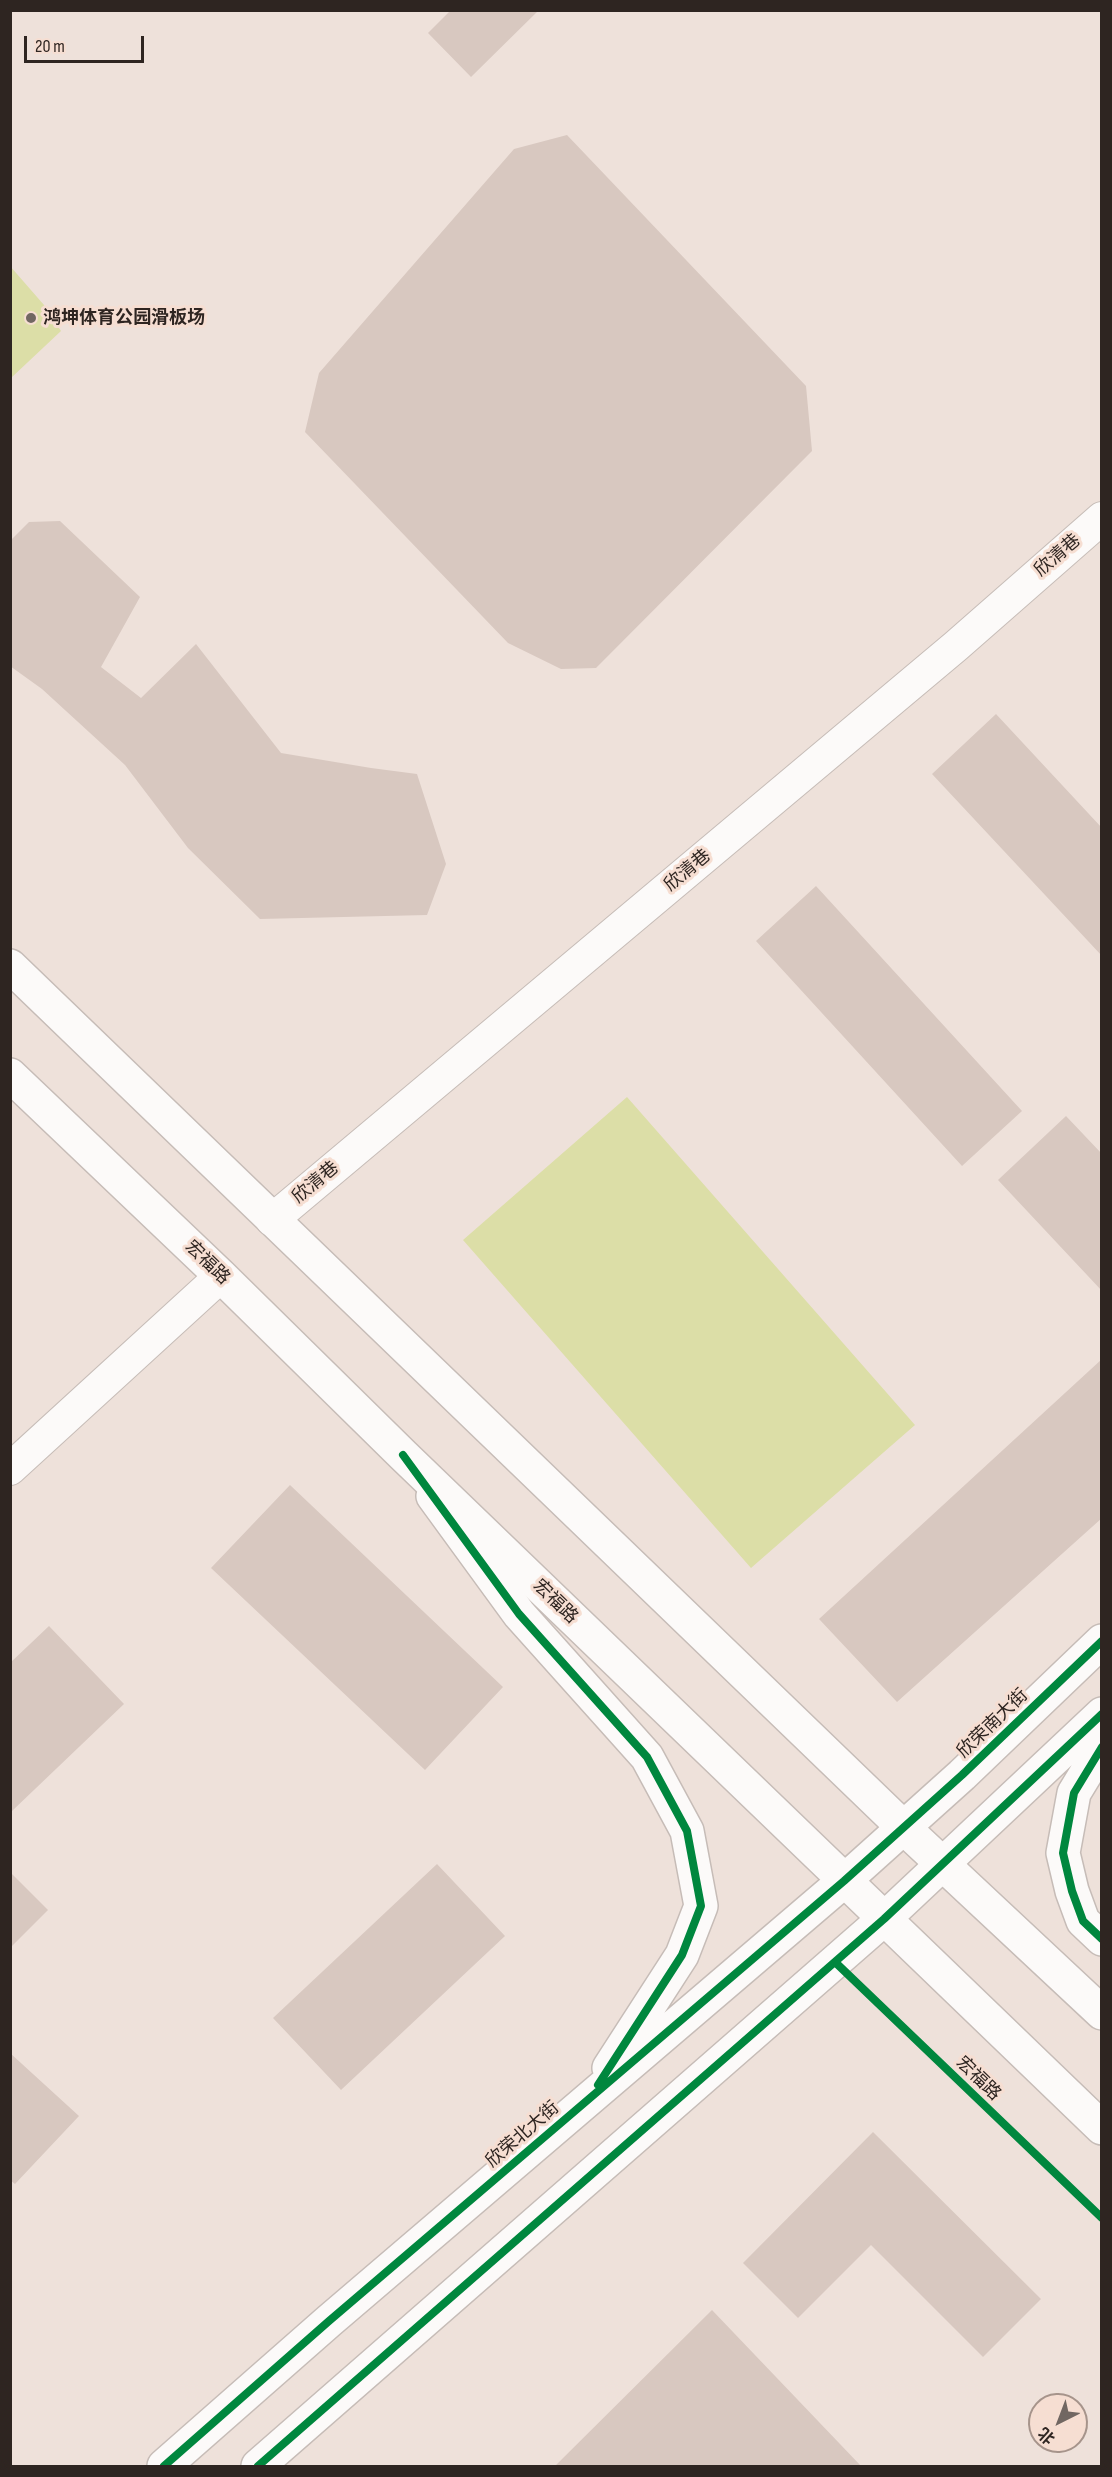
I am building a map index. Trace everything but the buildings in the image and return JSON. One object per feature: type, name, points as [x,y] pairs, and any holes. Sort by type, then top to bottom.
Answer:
[{"type":"street","name":"欣清巷","points":[[272,1220],[956,646],[1101,518]]},
{"type":"street","points":[[10,966],[903,1827],[1101,2013]]},
{"type":"street","name":"宏福路","points":[[10,1075],[221,1276],[403,1455],[1101,2128]]},
{"type":"street","points":[[10,1469],[221,1276]]},
{"type":"street","points":[[403,1455],[519,1614],[647,1758],[687,1831],[701,1906],[682,1955],[589,2098]]},
{"type":"street","name":"欣荣南大街","points":[[903,1827],[962,1775],[1101,1641]]},
{"type":"street","points":[[258,2466],[884,1919],[1101,1714]]},
{"type":"street","points":[[1101,1747],[1074,1793],[1063,1854],[1072,1891],[1083,1921],[1101,1939]]},
{"type":"street","name":"欣荣北大街","points":[[164,2466],[589,2098],[844,1881],[903,1827]]},
{"type":"green space","name":"鸿坤体育公园滑板场","points":[[10,266],[44,305],[61,331],[11,378]]},
{"type":"green space","points":[[627,1097],[915,1425],[751,1568],[463,1240]]},
{"type":"cycle path","points":[[403,1455],[519,1614],[647,1757],[687,1831],[701,1906],[682,1955],[598,2085]]},
{"type":"cycle path","points":[[164,2466],[329,2321],[844,1881],[962,1775],[1102,1641]]},
{"type":"cycle path","points":[[258,2466],[884,1919],[1102,1714]]},
{"type":"cycle path","points":[[1102,1747],[1074,1793],[1063,1853],[1072,1891],[1083,1921],[1102,1939]]},
{"type":"cycle path","points":[[835,1962],[1102,2218]]},
{"type":"place","name":"鸿坤体育公园滑板场","points":[[31,318]]}]
